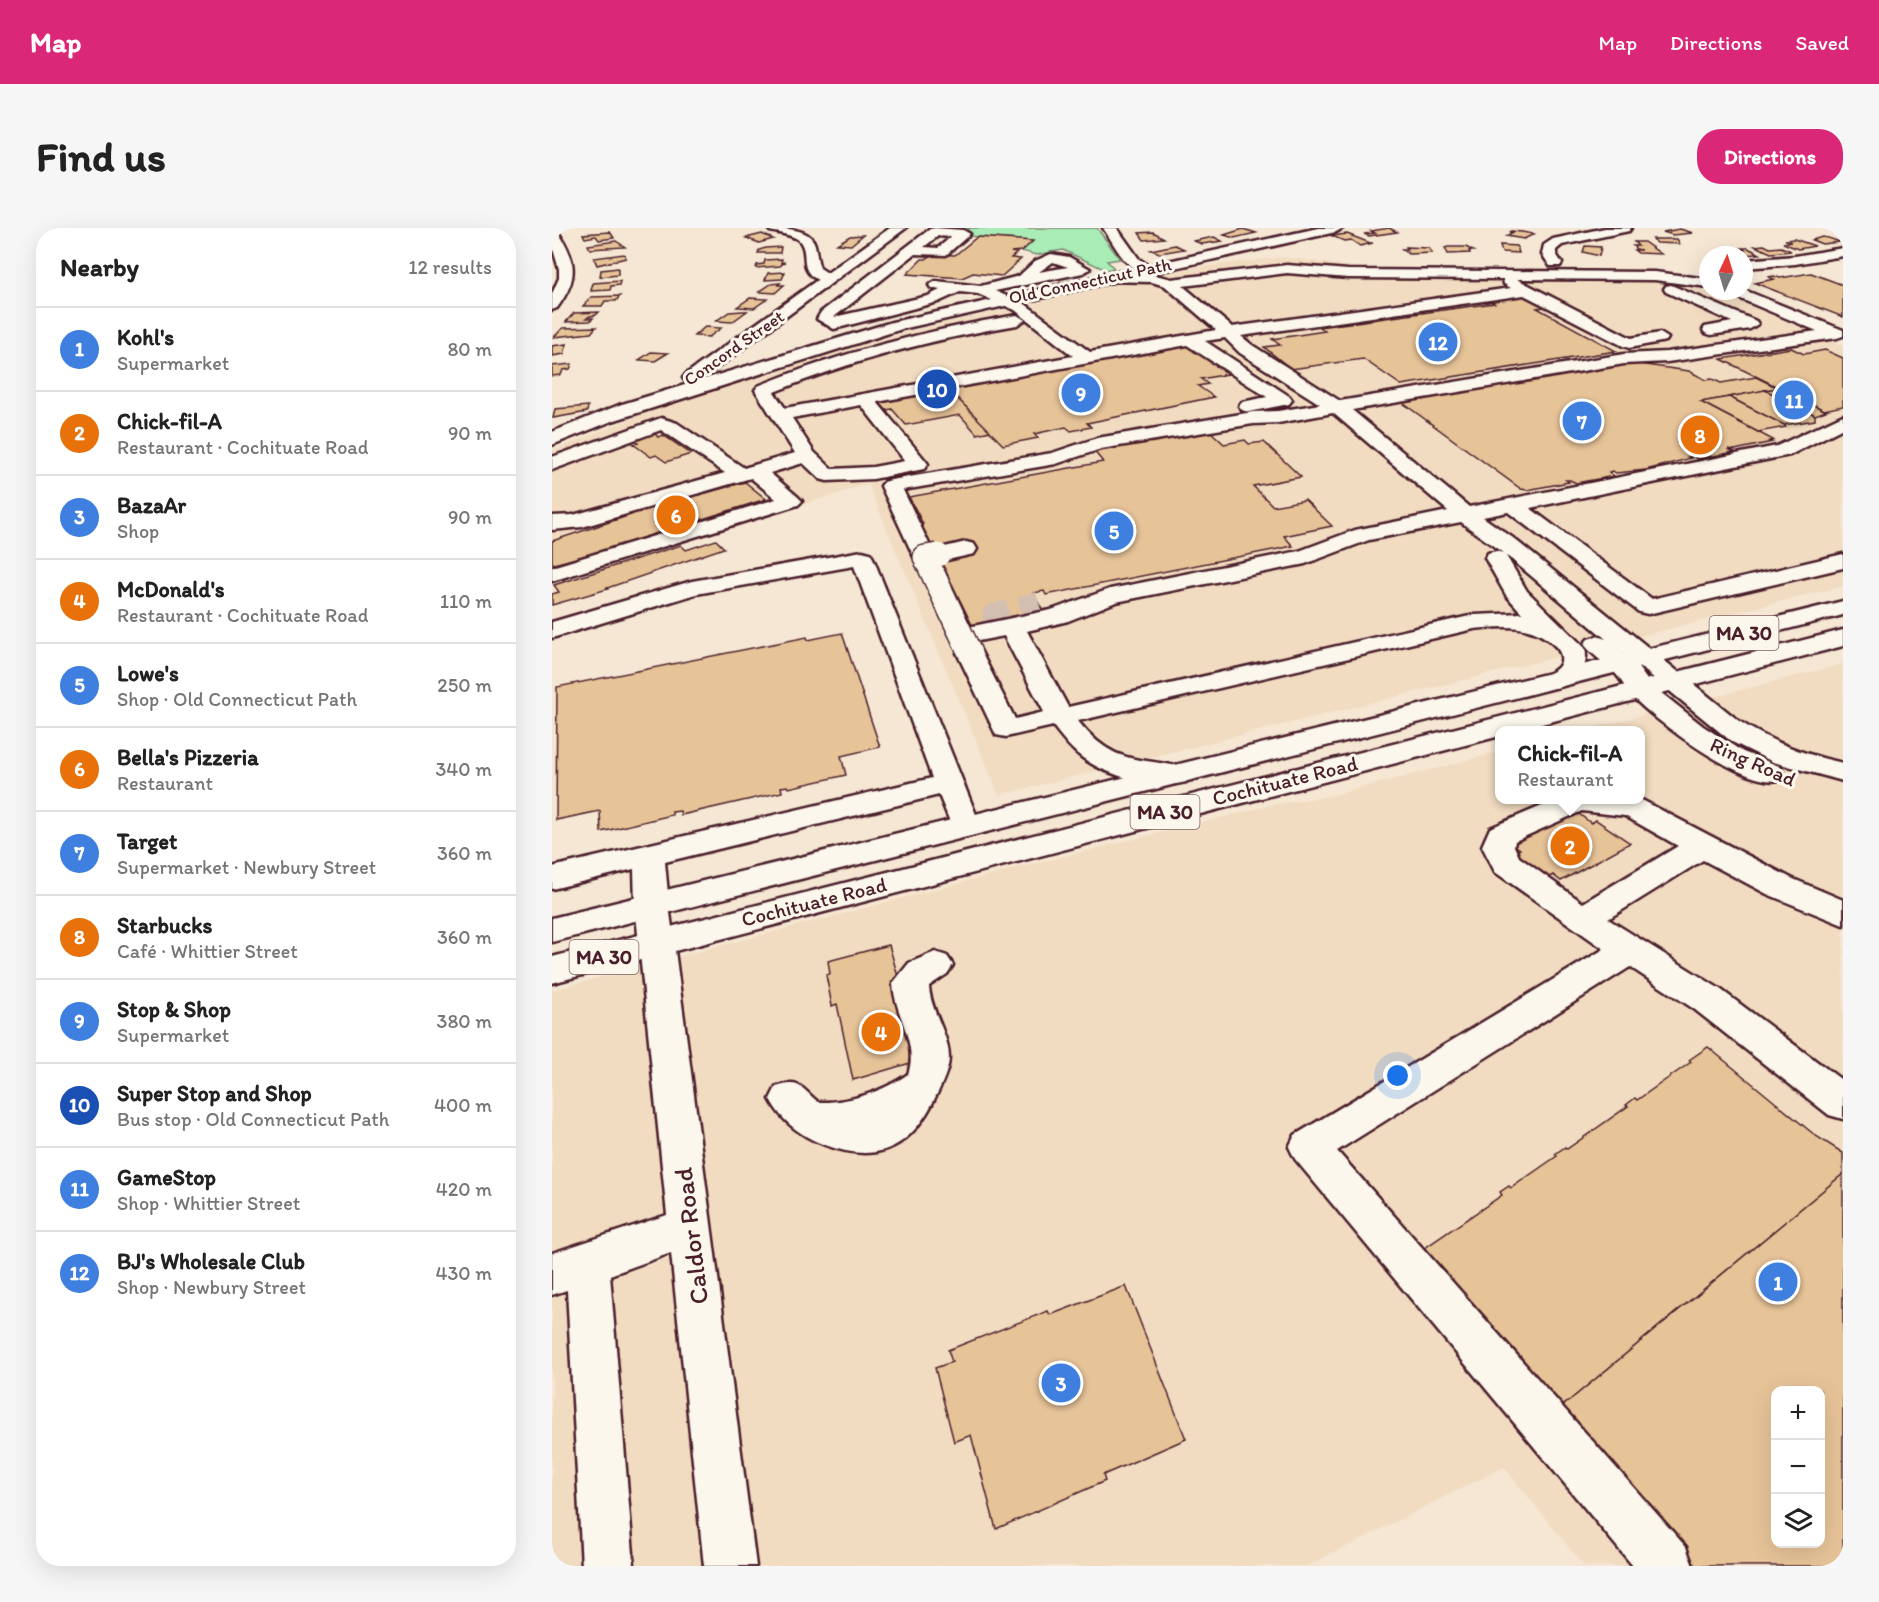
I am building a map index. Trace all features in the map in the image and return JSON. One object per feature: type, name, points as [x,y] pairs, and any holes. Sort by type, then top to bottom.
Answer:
[{"type":"main road","points":[[775,228],[801,237],[808,242],[813,271],[818,276],[828,278],[819,286]]},
{"type":"main road","name":"Concord Street","points":[[552,439],[678,386],[726,355],[778,341],[819,286],[899,228]]},
{"type":"main road","points":[[1110,228],[1134,262],[1147,269]]},
{"type":"main road","name":"Old Connecticut Path","points":[[726,355],[796,349],[846,339],[1002,300],[1336,228]]},
{"type":"main road","points":[[1555,263],[1548,252],[1549,248],[1558,242],[1624,228]]},
{"type":"main road","points":[[552,305],[565,286],[567,273],[553,237]]},
{"type":"main road","points":[[1260,244],[1300,252]]},
{"type":"main road","points":[[912,250],[827,315],[825,319],[834,324],[933,299],[958,287]]},
{"type":"main road","points":[[1753,263],[1812,258],[1843,252]]},
{"type":"main road","points":[[1812,258],[1841,267]]},
{"type":"main road","points":[[1354,259],[1401,263],[1635,265],[1685,268],[1699,277]]},
{"type":"main road","points":[[1170,283],[1287,268],[1336,274],[1655,276],[1699,281]]},
{"type":"main road","points":[[1503,275],[1522,288],[1629,343],[1673,336]]},
{"type":"main road","points":[[1106,278],[1153,278],[1170,283],[1246,349],[1337,407],[1464,514],[1505,543],[1633,661]]},
{"type":"main road","points":[[981,290],[1024,279]]},
{"type":"main road","points":[[872,281],[898,283]]},
{"type":"main road","points":[[918,284],[981,290],[1029,312],[1087,358]]},
{"type":"main road","points":[[779,415],[1229,332],[1522,288],[1664,287],[1750,324],[1695,333]]},
{"type":"main road","points":[[1753,299],[1840,335]]},
{"type":"main road","points":[[1002,300],[1006,309],[1017,320],[1068,361]]},
{"type":"main road","points":[[1006,448],[873,473],[827,475],[807,456],[764,390],[798,375],[943,332],[1017,320]]},
{"type":"main road","points":[[1840,335],[1667,357],[1624,359],[1278,417],[1253,418],[1097,444],[1051,459],[891,486],[960,632],[973,634],[1067,613],[1110,596],[1298,558],[1363,535],[1783,451],[1843,421]]},
{"type":"main road","name":"Old Connecticut Path","points":[[607,417],[778,341],[846,339]]},
{"type":"main road","points":[[1053,440],[1283,400],[1190,339]]},
{"type":"main road","points":[[726,355],[732,360],[744,362],[778,341]]},
{"type":"main road","points":[[865,399],[918,464]]},
{"type":"main road","points":[[552,464],[661,424],[747,472],[790,501],[552,574]]},
{"type":"main road","points":[[552,523],[578,521],[807,456]]},
{"type":"main road","points":[[1512,505],[1648,607],[1843,561]]},
{"type":"main road","points":[[1464,514],[1473,534],[1496,558],[1633,661]]},
{"type":"main road","points":[[966,549],[925,557],[1006,729],[1474,622],[1517,619],[1535,622],[1555,631]]},
{"type":"main road","points":[[552,630],[669,594],[862,558],[966,827]]},
{"type":"main road","points":[[1496,558],[1518,595],[1567,642],[1574,655],[1569,672],[1554,681]]},
{"type":"main road","points":[[1039,603],[1055,604],[1067,613]]},
{"type":"main road","name":"Cochituate Road","points":[[552,970],[655,924],[966,827],[1843,608]]},
{"type":"main road","points":[[1001,626],[1060,717],[1087,748],[1104,760],[1137,771],[1176,775]]},
{"type":"main road","name":"Cochituate Road","points":[[552,930],[655,924],[1641,690],[1843,638]]},
{"type":"main road","name":"Ring Road","points":[[1633,661],[1674,682],[1718,720],[1751,741],[1796,760],[1843,772]]},
{"type":"main road","name":"Ring Road","points":[[1633,661],[1641,690],[1693,732],[1733,758],[1783,779],[1843,794]]},
{"type":"main road","points":[[552,878],[949,783]]},
{"type":"main road","points":[[1573,804],[1501,835],[1498,846],[1506,864],[1582,919],[1707,999],[1843,1103]]},
{"type":"main road","points":[[1606,804],[1632,807],[1749,871],[1843,914]]},
{"type":"main road","points":[[1582,919],[1701,846]]},
{"type":"main road","name":"Caldor Road","points":[[649,855],[655,924],[730,1566]]},
{"type":"main road","points":[[1630,950],[1309,1147],[1667,1566]]},
{"type":"main road","points":[[799,1108],[830,1119],[847,1117],[906,1096],[922,1086],[929,1068],[930,1054],[911,983],[921,972],[934,965]]},
{"type":"main road","points":[[608,1566],[569,1268],[690,1227]]},
{"type":"shaded area","points":[[1284,257],[1361,268],[1655,270],[1699,284],[1699,300],[1740,300],[1843,345],[1843,586],[999,795],[868,484],[552,584],[552,451],[686,396],[850,345],[1183,269]]},
{"type":"shaded area","points":[[1843,664],[1843,1566],[1584,1566],[1504,1467],[1308,1566],[552,1566],[552,990],[1025,866],[1276,804],[1330,796],[1495,753],[1495,804],[1645,804],[1645,726],[1600,726]]},
{"type":"green space","points":[[958,228],[1097,228],[1120,259],[1107,261],[1114,268],[1106,270],[1063,250],[1036,255],[1022,251],[1032,241],[968,236],[966,232],[969,229]]},
{"type":"building","points":[[1389,228],[1397,232],[1369,236],[1364,234],[1375,233],[1371,231]]},
{"type":"building","points":[[1243,229],[1256,233],[1234,238],[1224,235]]},
{"type":"building","points":[[1680,229],[1693,233],[1673,235],[1663,232]]},
{"type":"building","points":[[1511,231],[1534,234],[1524,239],[1506,236],[1513,232],[1509,232]]},
{"type":"building","points":[[610,232],[614,238],[599,240],[596,236],[585,238],[583,234]]},
{"type":"building","points":[[1153,232],[1164,238],[1144,240],[1139,233]]},
{"type":"building","points":[[762,234],[773,239],[759,243],[746,238]]},
{"type":"building","points":[[1347,234],[1373,243],[1360,246],[1351,240],[1344,241],[1332,236]]},
{"type":"building","points":[[863,235],[851,245],[837,244],[850,236]]},
{"type":"building","points":[[977,237],[1033,241],[1022,251],[1011,252],[1017,253],[1011,258],[1021,259],[1002,276],[973,273],[962,278],[907,274],[922,259],[933,254],[955,255]]},
{"type":"building","points":[[1214,237],[1222,241],[1202,244],[1194,241]]},
{"type":"building","points":[[1822,237],[1840,242],[1822,244],[1812,240]]},
{"type":"building","points":[[1653,239],[1677,239],[1680,244],[1657,243]]},
{"type":"building","points":[[1794,239],[1815,246],[1798,249],[1783,243],[1791,242],[1785,240]]},
{"type":"building","points":[[616,241],[625,247],[590,249],[588,245]]},
{"type":"building","points":[[1634,242],[1644,242],[1661,254],[1638,253],[1634,250],[1641,250],[1633,246],[1638,246]]},
{"type":"building","points":[[1175,245],[1184,249],[1160,253],[1151,250]]},
{"type":"building","points":[[1500,245],[1517,246],[1519,253],[1502,252]]},
{"type":"building","points":[[1764,245],[1791,251],[1771,253],[1755,246]]},
{"type":"building","points":[[1585,246],[1601,247],[1599,256],[1583,252]]},
{"type":"building","points":[[781,247],[780,253],[758,253],[759,250],[766,248]]},
{"type":"building","points":[[1406,247],[1429,248],[1432,253],[1409,254],[1402,249],[1407,249]]},
{"type":"building","points":[[1466,247],[1473,251],[1448,254],[1445,248]]},
{"type":"building","points":[[624,254],[626,258],[597,265],[594,258]]},
{"type":"building","points":[[782,259],[781,263],[785,262],[780,266],[756,268],[757,265],[764,264],[765,260]]},
{"type":"building","points":[[618,268],[618,275],[600,277],[601,270]]},
{"type":"building","points":[[785,272],[782,279],[765,280],[768,273]]},
{"type":"building","points":[[1811,273],[1843,285],[1843,317],[1755,283],[1774,279],[1768,277],[1780,278]]},
{"type":"building","points":[[620,281],[619,285],[611,286],[610,290],[591,291],[593,283]]},
{"type":"building","points":[[780,283],[778,285],[784,285],[775,293],[759,292],[771,284]]},
{"type":"building","points":[[1523,295],[1545,307],[1537,308],[1616,351],[1401,385],[1363,359],[1291,369],[1264,347],[1280,345],[1272,339],[1325,331],[1320,327],[1494,303],[1489,300]]},
{"type":"building","points":[[620,296],[616,301],[605,301],[602,306],[583,306],[591,297]]},
{"type":"building","points":[[750,298],[767,299],[754,308],[737,307]]},
{"type":"building","points":[[747,311],[732,322],[716,321],[729,312]]},
{"type":"building","points":[[599,312],[587,318],[593,318],[590,321],[566,322],[574,313]]},
{"type":"building","points":[[596,327],[591,333],[554,337],[563,328]]},
{"type":"building","points":[[705,327],[721,328],[709,337],[694,336]]},
{"type":"building","points":[[567,344],[564,354],[552,356],[552,346]]},
{"type":"building","points":[[1186,345],[1228,374],[1201,379],[1208,384],[1198,386],[1214,397],[1087,423],[1091,427],[1071,431],[1066,427],[1034,434],[1038,438],[1003,445],[949,390]]},
{"type":"building","points":[[1791,348],[1804,354],[1825,350],[1843,358],[1843,406],[1824,410],[1721,359]]},
{"type":"building","points":[[651,352],[668,353],[655,361],[639,360]]},
{"type":"building","points":[[1631,363],[1689,371],[1706,380],[1712,379],[1721,383],[1756,377],[1778,388],[1701,402],[1773,440],[1769,441],[1772,442],[1735,450],[1728,449],[1734,452],[1698,459],[1693,456],[1688,457],[1691,458],[1646,470],[1616,473],[1613,471],[1609,472],[1614,476],[1576,483],[1566,480],[1569,482],[1527,490],[1521,489],[1400,401]]},
{"type":"building","points":[[572,364],[570,369],[563,370],[561,375],[552,376],[552,366]]},
{"type":"building","points":[[1778,388],[1826,411],[1815,415],[1765,390]]},
{"type":"building","points":[[949,390],[990,431],[977,434],[960,415],[906,425],[892,409],[886,410],[880,403]]},
{"type":"building","points":[[1765,390],[1815,415],[1815,420],[1784,425],[1729,397]]},
{"type":"building","points":[[1729,397],[1786,427],[1758,432],[1701,402]]},
{"type":"building","points":[[588,406],[587,412],[553,418],[555,409]]},
{"type":"building","points":[[1210,431],[1224,444],[1245,440],[1249,444],[1264,442],[1301,477],[1253,486],[1273,506],[1305,500],[1332,526],[1284,536],[1293,546],[1046,595],[1044,591],[1033,593],[1043,611],[973,627],[938,555],[931,556],[917,525],[923,524],[909,497],[1103,462],[1093,450]]},
{"type":"building","points":[[654,433],[658,437],[663,435],[691,454],[666,462],[656,455],[651,457],[633,444],[638,443],[633,439]]},
{"type":"building","points":[[745,482],[766,499],[585,556],[554,564],[552,562],[552,541],[630,514]]},
{"type":"building","points":[[716,540],[724,548],[608,589],[552,605],[552,594],[559,592],[554,585],[681,545],[686,550]]},
{"type":"building","points":[[842,633],[880,747],[841,756],[846,775],[789,788],[788,786],[781,787],[782,792],[681,815],[680,811],[672,812],[672,815],[601,832],[600,811],[556,820],[557,687],[807,637],[808,640]]},
{"type":"building","points":[[1575,811],[1591,823],[1596,820],[1630,843],[1561,881],[1553,875],[1543,881],[1512,854],[1520,849],[1513,844]]},
{"type":"building","points":[[889,945],[901,987],[927,1058],[853,1080],[837,1004],[832,1006],[826,975],[830,974],[828,961]]},
{"type":"building","points":[[1708,1047],[1816,1136],[1843,1153],[1843,1174],[1558,1410],[1419,1252],[1502,1195],[1500,1192],[1509,1186],[1511,1188],[1557,1156],[1555,1154],[1565,1147],[1567,1149],[1628,1106],[1626,1105],[1635,1098],[1637,1100],[1691,1062],[1689,1060]]},
{"type":"building","points":[[1843,1174],[1843,1566],[1696,1566],[1558,1410]]},
{"type":"building","points":[[1126,1286],[1186,1439],[1103,1475],[1105,1481],[996,1529],[971,1435],[954,1442],[935,1368],[952,1362],[948,1350],[1048,1311],[1050,1315]]},
{"type":"tunnel","points":[[994,623],[994,615],[1039,603]]},
{"type":"place","name":"BJ's Wholesale Club","points":[[1438,342]]},
{"type":"place","name":"Super Stop and Shop","points":[[937,389]]},
{"type":"place","name":"Stop & Shop","points":[[1081,393]]},
{"type":"place","name":"GameStop","points":[[1794,400]]},
{"type":"place","name":"Target","points":[[1582,421]]},
{"type":"place","name":"Starbucks","points":[[1700,435]]},
{"type":"place","name":"Bella's Pizzeria","points":[[676,515]]},
{"type":"place","name":"Lowe's","points":[[1114,531]]},
{"type":"place","name":"Chick-fil-A","points":[[1570,846]]},
{"type":"place","name":"McDonald's","points":[[881,1032]]},
{"type":"place","name":"Kohl's","points":[[1778,1282]]},
{"type":"place","name":"BazaAr","points":[[1061,1383]]}]
